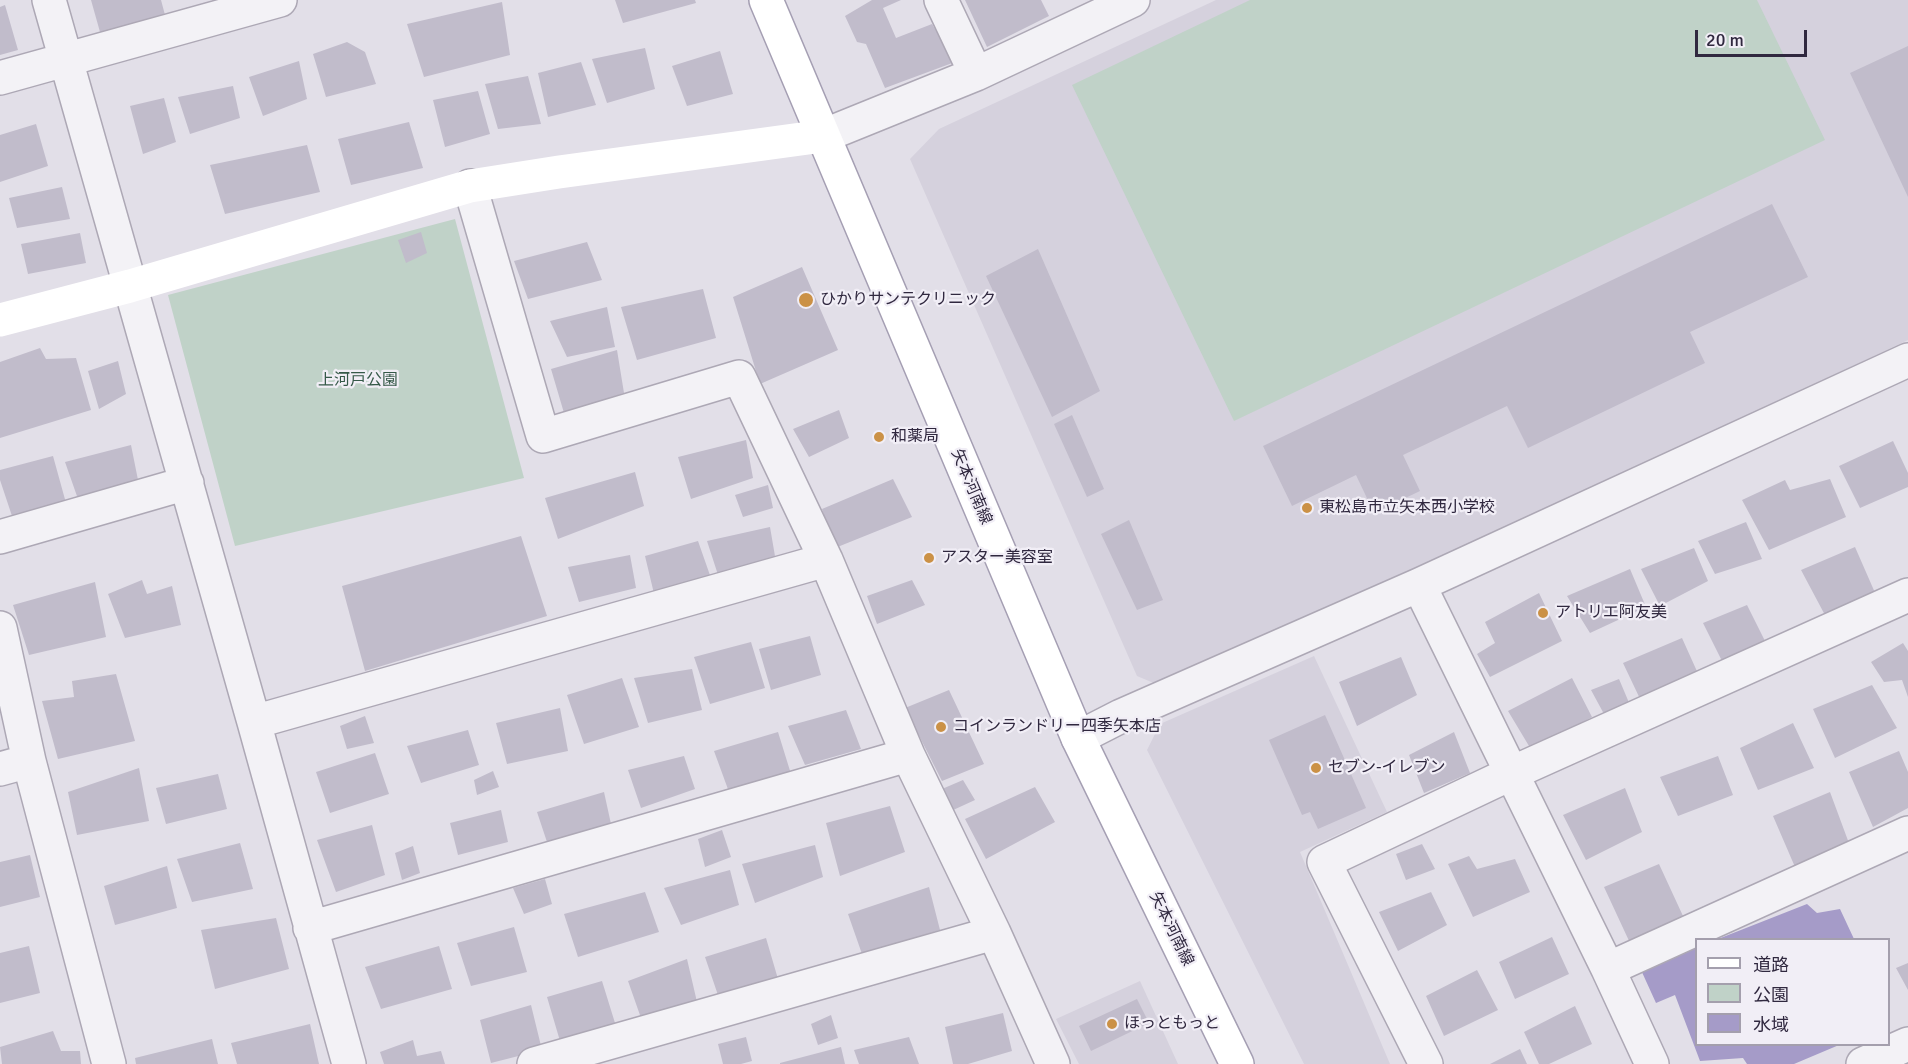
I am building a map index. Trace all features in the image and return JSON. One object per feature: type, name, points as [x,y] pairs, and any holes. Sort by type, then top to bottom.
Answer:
[{"type":"main road","name":"矢本河南線","points":[[766,0],[1078,738],[1237,1064]]},
{"type":"main road","points":[[0,320],[130,286],[470,186],[823,136]]},
{"type":"street","points":[[49,0],[349,1064]]},
{"type":"street","points":[[0,78],[280,0]]},
{"type":"street","points":[[941,0],[976,74]]},
{"type":"street","points":[[823,136],[976,74],[1133,0]]},
{"type":"street","points":[[470,186],[543,436],[739,377],[826,560],[908,755],[994,933],[1053,1064]]},
{"type":"street","points":[[1078,738],[1121,716],[1419,585],[1908,360]]},
{"type":"street","points":[[0,537],[187,483]]},
{"type":"street","points":[[254,722],[826,560]]},
{"type":"street","points":[[1419,585],[1608,969],[1652,1064]]},
{"type":"street","points":[[1426,1064],[1324,862],[1512,773],[1908,595]]},
{"type":"street","points":[[0,628],[14,765],[109,1064]]},
{"type":"street","points":[[310,928],[908,755]]},
{"type":"street","points":[[1608,969],[1908,833]]},
{"type":"street","points":[[534,1064],[994,933]]},
{"type":"street","points":[[1863,1064],[1908,1044]]},
{"type":"shaded area","name":"東松島市立矢本西小学校","points":[[1216,0],[1908,0],[1908,340],[1168,689],[1137,676],[910,159],[939,129]]},
{"type":"shaded area","points":[[1314,656],[1387,812],[1300,852],[1390,1064],[1304,1064],[1147,750],[1160,724]]},
{"type":"shaded area","points":[[1140,981],[1178,1064],[1079,1064],[1056,1019]]},
{"type":"green space","points":[[1250,0],[1757,0],[1825,140],[1234,421],[1072,85]]},
{"type":"green space","name":"上河戸公園","points":[[455,219],[524,478],[235,546],[168,295]]},
{"type":"water","points":[[1807,904],[1817,913],[1840,909],[1854,938],[1721,938]]},
{"type":"water","points":[[1695,948],[1695,1046],[1837,1046],[1794,1064],[1747,1064],[1743,1058],[1700,1061],[1675,995],[1656,1003],[1641,970]]},
{"type":"building","points":[[91,0],[161,0],[165,15],[100,32]]},
{"type":"building","points":[[615,0],[695,0],[696,3],[623,23]]},
{"type":"building","points":[[872,0],[901,0],[883,8],[896,38],[932,24],[955,62],[885,88],[866,44],[857,42],[845,16]]},
{"type":"building","points":[[965,0],[1041,0],[1049,16],[987,47]]},
{"type":"building","points":[[502,2],[510,55],[424,77],[407,24]]},
{"type":"building","points":[[5,5],[18,50],[0,55],[0,7]]},
{"type":"building","points":[[347,42],[365,52],[376,84],[326,97],[313,54]]},
{"type":"building","points":[[1908,46],[1908,197],[1850,73]]},
{"type":"building","points":[[645,48],[655,89],[607,103],[592,59]]},
{"type":"building","points":[[720,51],[733,94],[687,106],[672,66]]},
{"type":"building","points":[[299,61],[307,99],[263,116],[249,77]]},
{"type":"building","points":[[581,62],[596,105],[548,117],[538,73]]},
{"type":"building","points":[[528,76],[541,124],[498,129],[485,84]]},
{"type":"building","points":[[233,86],[240,118],[190,134],[178,97]]},
{"type":"building","points":[[478,91],[490,134],[445,147],[433,100]]},
{"type":"building","points":[[164,98],[176,142],[143,154],[130,106]]},
{"type":"building","points":[[409,122],[423,168],[351,185],[338,139]]},
{"type":"building","points":[[36,124],[48,166],[0,182],[0,135]]},
{"type":"building","points":[[307,145],[320,192],[225,214],[210,165]]},
{"type":"building","points":[[62,187],[70,219],[17,228],[9,198]]},
{"type":"building","points":[[1772,204],[1808,277],[1690,332],[1705,363],[1528,448],[1507,406],[1403,455],[1420,491],[1374,513],[1356,475],[1292,506],[1263,446]]},
{"type":"building","points":[[421,232],[427,253],[406,263],[398,240]]},
{"type":"building","points":[[80,233],[86,263],[28,274],[21,244]]},
{"type":"building","points":[[587,242],[602,280],[528,299],[514,261]]},
{"type":"building","points":[[1038,249],[1100,391],[1052,417],[986,276]]},
{"type":"building","points":[[802,267],[838,350],[760,384],[733,297]]},
{"type":"building","points":[[703,289],[716,338],[637,360],[621,307]]},
{"type":"building","points":[[607,307],[615,347],[567,357],[550,321]]},
{"type":"building","points":[[40,348],[46,359],[76,358],[91,410],[0,438],[0,362]]},
{"type":"building","points":[[617,350],[624,393],[564,413],[551,369]]},
{"type":"building","points":[[118,361],[126,394],[99,409],[88,371]]},
{"type":"building","points":[[839,410],[849,438],[809,457],[793,429]]},
{"type":"building","points":[[1072,415],[1104,489],[1087,497],[1054,424]]},
{"type":"building","points":[[746,440],[753,478],[691,499],[678,457]]},
{"type":"building","points":[[1893,441],[1908,473],[1908,487],[1860,508],[1839,466]]},
{"type":"building","points":[[131,445],[138,480],[78,499],[65,462]]},
{"type":"building","points":[[53,456],[66,503],[13,519],[0,480],[0,470]]},
{"type":"building","points":[[635,472],[644,506],[558,539],[545,498]]},
{"type":"building","points":[[893,479],[912,517],[835,548],[822,509]]},
{"type":"building","points":[[1830,479],[1846,517],[1769,550],[1742,500],[1785,480],[1790,490]]},
{"type":"building","points":[[768,485],[773,508],[743,517],[735,495]]},
{"type":"building","points":[[1129,520],[1163,600],[1137,610],[1101,534]]},
{"type":"building","points":[[1746,522],[1762,559],[1715,574],[1698,541]]},
{"type":"building","points":[[770,527],[776,562],[720,581],[707,541]]},
{"type":"building","points":[[521,536],[547,616],[365,671],[342,586]]},
{"type":"building","points":[[698,541],[712,581],[656,602],[645,556]]},
{"type":"building","points":[[1855,547],[1876,595],[1826,617],[1801,570]]},
{"type":"building","points":[[1694,548],[1708,581],[1660,606],[1641,569]]},
{"type":"building","points":[[630,555],[636,588],[579,602],[568,567]]},
{"type":"building","points":[[1630,569],[1646,607],[1590,633],[1567,596]]},
{"type":"building","points":[[142,580],[147,594],[172,586],[181,625],[125,638],[108,594]]},
{"type":"building","points":[[912,580],[925,605],[877,624],[867,596]]},
{"type":"building","points":[[95,582],[106,637],[29,655],[13,605]]},
{"type":"building","points":[[1539,593],[1562,641],[1490,677],[1477,654],[1495,643],[1485,622]]},
{"type":"building","points":[[1747,605],[1768,647],[1725,667],[1703,623]]},
{"type":"building","points":[[810,636],[821,675],[771,690],[759,649]]},
{"type":"building","points":[[1682,638],[1700,678],[1642,703],[1623,663]]},
{"type":"building","points":[[751,642],[765,688],[710,704],[694,657]]},
{"type":"building","points":[[1903,643],[1908,651],[1908,697],[1902,680],[1884,682],[1871,662]]},
{"type":"building","points":[[1401,657],[1417,695],[1357,726],[1339,682]]},
{"type":"building","points":[[692,669],[702,710],[648,723],[634,678]]},
{"type":"building","points":[[116,674],[135,741],[58,759],[42,701],[74,697],[72,681]]},
{"type":"building","points":[[622,678],[639,727],[584,744],[567,695]]},
{"type":"building","points":[[1572,678],[1592,717],[1532,751],[1508,711]]},
{"type":"building","points":[[1619,679],[1630,705],[1604,714],[1591,690]]},
{"type":"building","points":[[1872,685],[1897,728],[1835,758],[1813,709]]},
{"type":"building","points":[[949,690],[984,764],[942,781],[905,708]]},
{"type":"building","points":[[560,708],[568,751],[507,764],[496,723]]},
{"type":"building","points":[[846,710],[861,749],[805,765],[788,726]]},
{"type":"building","points":[[1325,715],[1366,808],[1318,829],[1310,812],[1302,815],[1269,740]]},
{"type":"building","points":[[365,716],[374,743],[347,749],[340,726]]},
{"type":"building","points":[[1793,723],[1814,768],[1758,790],[1740,748]]},
{"type":"building","points":[[468,730],[479,765],[421,783],[407,746]]},
{"type":"building","points":[[778,732],[791,774],[729,792],[714,751]]},
{"type":"building","points":[[1454,732],[1470,773],[1424,793],[1409,755]]},
{"type":"building","points":[[1899,751],[1908,772],[1908,808],[1873,827],[1849,772]]},
{"type":"building","points":[[375,753],[389,794],[330,813],[316,772]]},
{"type":"building","points":[[684,756],[695,789],[641,808],[628,770]]},
{"type":"building","points":[[1718,756],[1733,795],[1678,816],[1660,777]]},
{"type":"building","points":[[139,768],[149,821],[77,835],[68,792]]},
{"type":"building","points":[[493,771],[499,787],[477,795],[474,780]]},
{"type":"building","points":[[218,774],[227,809],[166,824],[156,788]]},
{"type":"building","points":[[963,780],[975,800],[951,811],[942,789]]},
{"type":"building","points":[[1035,787],[1055,822],[986,859],[965,819]]},
{"type":"building","points":[[1625,788],[1642,832],[1586,860],[1563,815]]},
{"type":"building","points":[[604,792],[611,824],[547,842],[537,812]]},
{"type":"building","points":[[1830,792],[1850,846],[1795,867],[1773,816]]},
{"type":"building","points":[[890,806],[905,852],[840,876],[826,823]]},
{"type":"building","points":[[501,810],[508,842],[458,855],[450,823]]},
{"type":"building","points":[[372,825],[385,875],[336,892],[317,840]]},
{"type":"building","points":[[722,830],[731,857],[705,867],[698,839]]},
{"type":"building","points":[[240,843],[253,889],[192,902],[177,859]]},
{"type":"building","points":[[1422,844],[1435,869],[1406,880],[1396,854]]},
{"type":"building","points":[[815,845],[823,877],[755,903],[742,864]]},
{"type":"building","points":[[413,846],[420,873],[402,880],[395,853]]},
{"type":"building","points":[[30,855],[40,897],[0,907],[0,862]]},
{"type":"building","points":[[1469,856],[1477,869],[1515,859],[1530,892],[1473,917],[1448,864]]},
{"type":"building","points":[[1659,864],[1683,916],[1630,943],[1604,887]]},
{"type":"building","points":[[167,866],[177,908],[115,925],[104,886]]},
{"type":"building","points":[[730,870],[739,905],[681,925],[664,888]]},
{"type":"building","points":[[545,879],[552,904],[524,914],[513,888]]},
{"type":"building","points":[[929,887],[940,930],[862,954],[848,914]]},
{"type":"building","points":[[645,892],[659,932],[578,957],[564,914]]},
{"type":"building","points":[[1431,892],[1447,925],[1398,951],[1379,912]]},
{"type":"building","points":[[276,918],[289,969],[215,989],[201,930]]},
{"type":"building","points":[[514,927],[527,972],[471,986],[457,943]]},
{"type":"building","points":[[1552,937],[1569,974],[1515,999],[1499,962]]},
{"type":"building","points":[[766,938],[778,979],[720,1001],[705,957]]},
{"type":"building","points":[[29,946],[40,993],[0,1003],[0,953]]},
{"type":"building","points":[[439,946],[452,989],[381,1009],[365,967]]},
{"type":"building","points":[[687,959],[697,1002],[641,1018],[628,981]]},
{"type":"building","points":[[1908,963],[1908,990],[1896,968]]},
{"type":"building","points":[[1477,970],[1498,1010],[1444,1036],[1426,996]]},
{"type":"building","points":[[602,981],[615,1023],[560,1041],[547,997]]},
{"type":"building","points":[[1137,999],[1149,1023],[1091,1051],[1079,1026]]},
{"type":"building","points":[[531,1005],[542,1050],[491,1063],[480,1020]]},
{"type":"building","points":[[1575,1006],[1592,1044],[1549,1064],[1539,1064],[1524,1032]]},
{"type":"building","points":[[1003,1013],[1012,1051],[968,1064],[953,1064],[945,1027]]},
{"type":"building","points":[[831,1015],[838,1038],[818,1045],[811,1024]]},
{"type":"building","points":[[310,1024],[319,1064],[237,1064],[231,1043]]},
{"type":"building","points":[[53,1031],[61,1051],[80,1051],[81,1064],[2,1064],[0,1047]]},
{"type":"building","points":[[746,1037],[752,1061],[741,1064],[723,1064],[718,1044]]},
{"type":"building","points":[[909,1037],[919,1064],[859,1064],[854,1050]]},
{"type":"building","points":[[212,1039],[218,1064],[136,1064],[135,1058]]},
{"type":"building","points":[[413,1040],[417,1056],[441,1051],[445,1064],[384,1064],[380,1052]]},
{"type":"building","points":[[841,1047],[845,1064],[780,1064],[780,1063]]},
{"type":"building","points":[[1520,1049],[1527,1064],[1490,1064]]},
{"type":"place","name":"ひかりサンテクリニック","points":[[806,300]]},
{"type":"place","name":"和薬局","points":[[879,437]]},
{"type":"place","name":"東松島市立矢本西小学校","points":[[1307,508]]},
{"type":"place","name":"アスター美容室","points":[[929,558]]},
{"type":"place","name":"アトリエ阿友美","points":[[1543,613]]},
{"type":"place","name":"コインランドリー四季矢本店","points":[[941,727]]},
{"type":"place","name":"セブン-イレブン","points":[[1316,768]]},
{"type":"place","name":"ほっともっと","points":[[1112,1024]]}]
